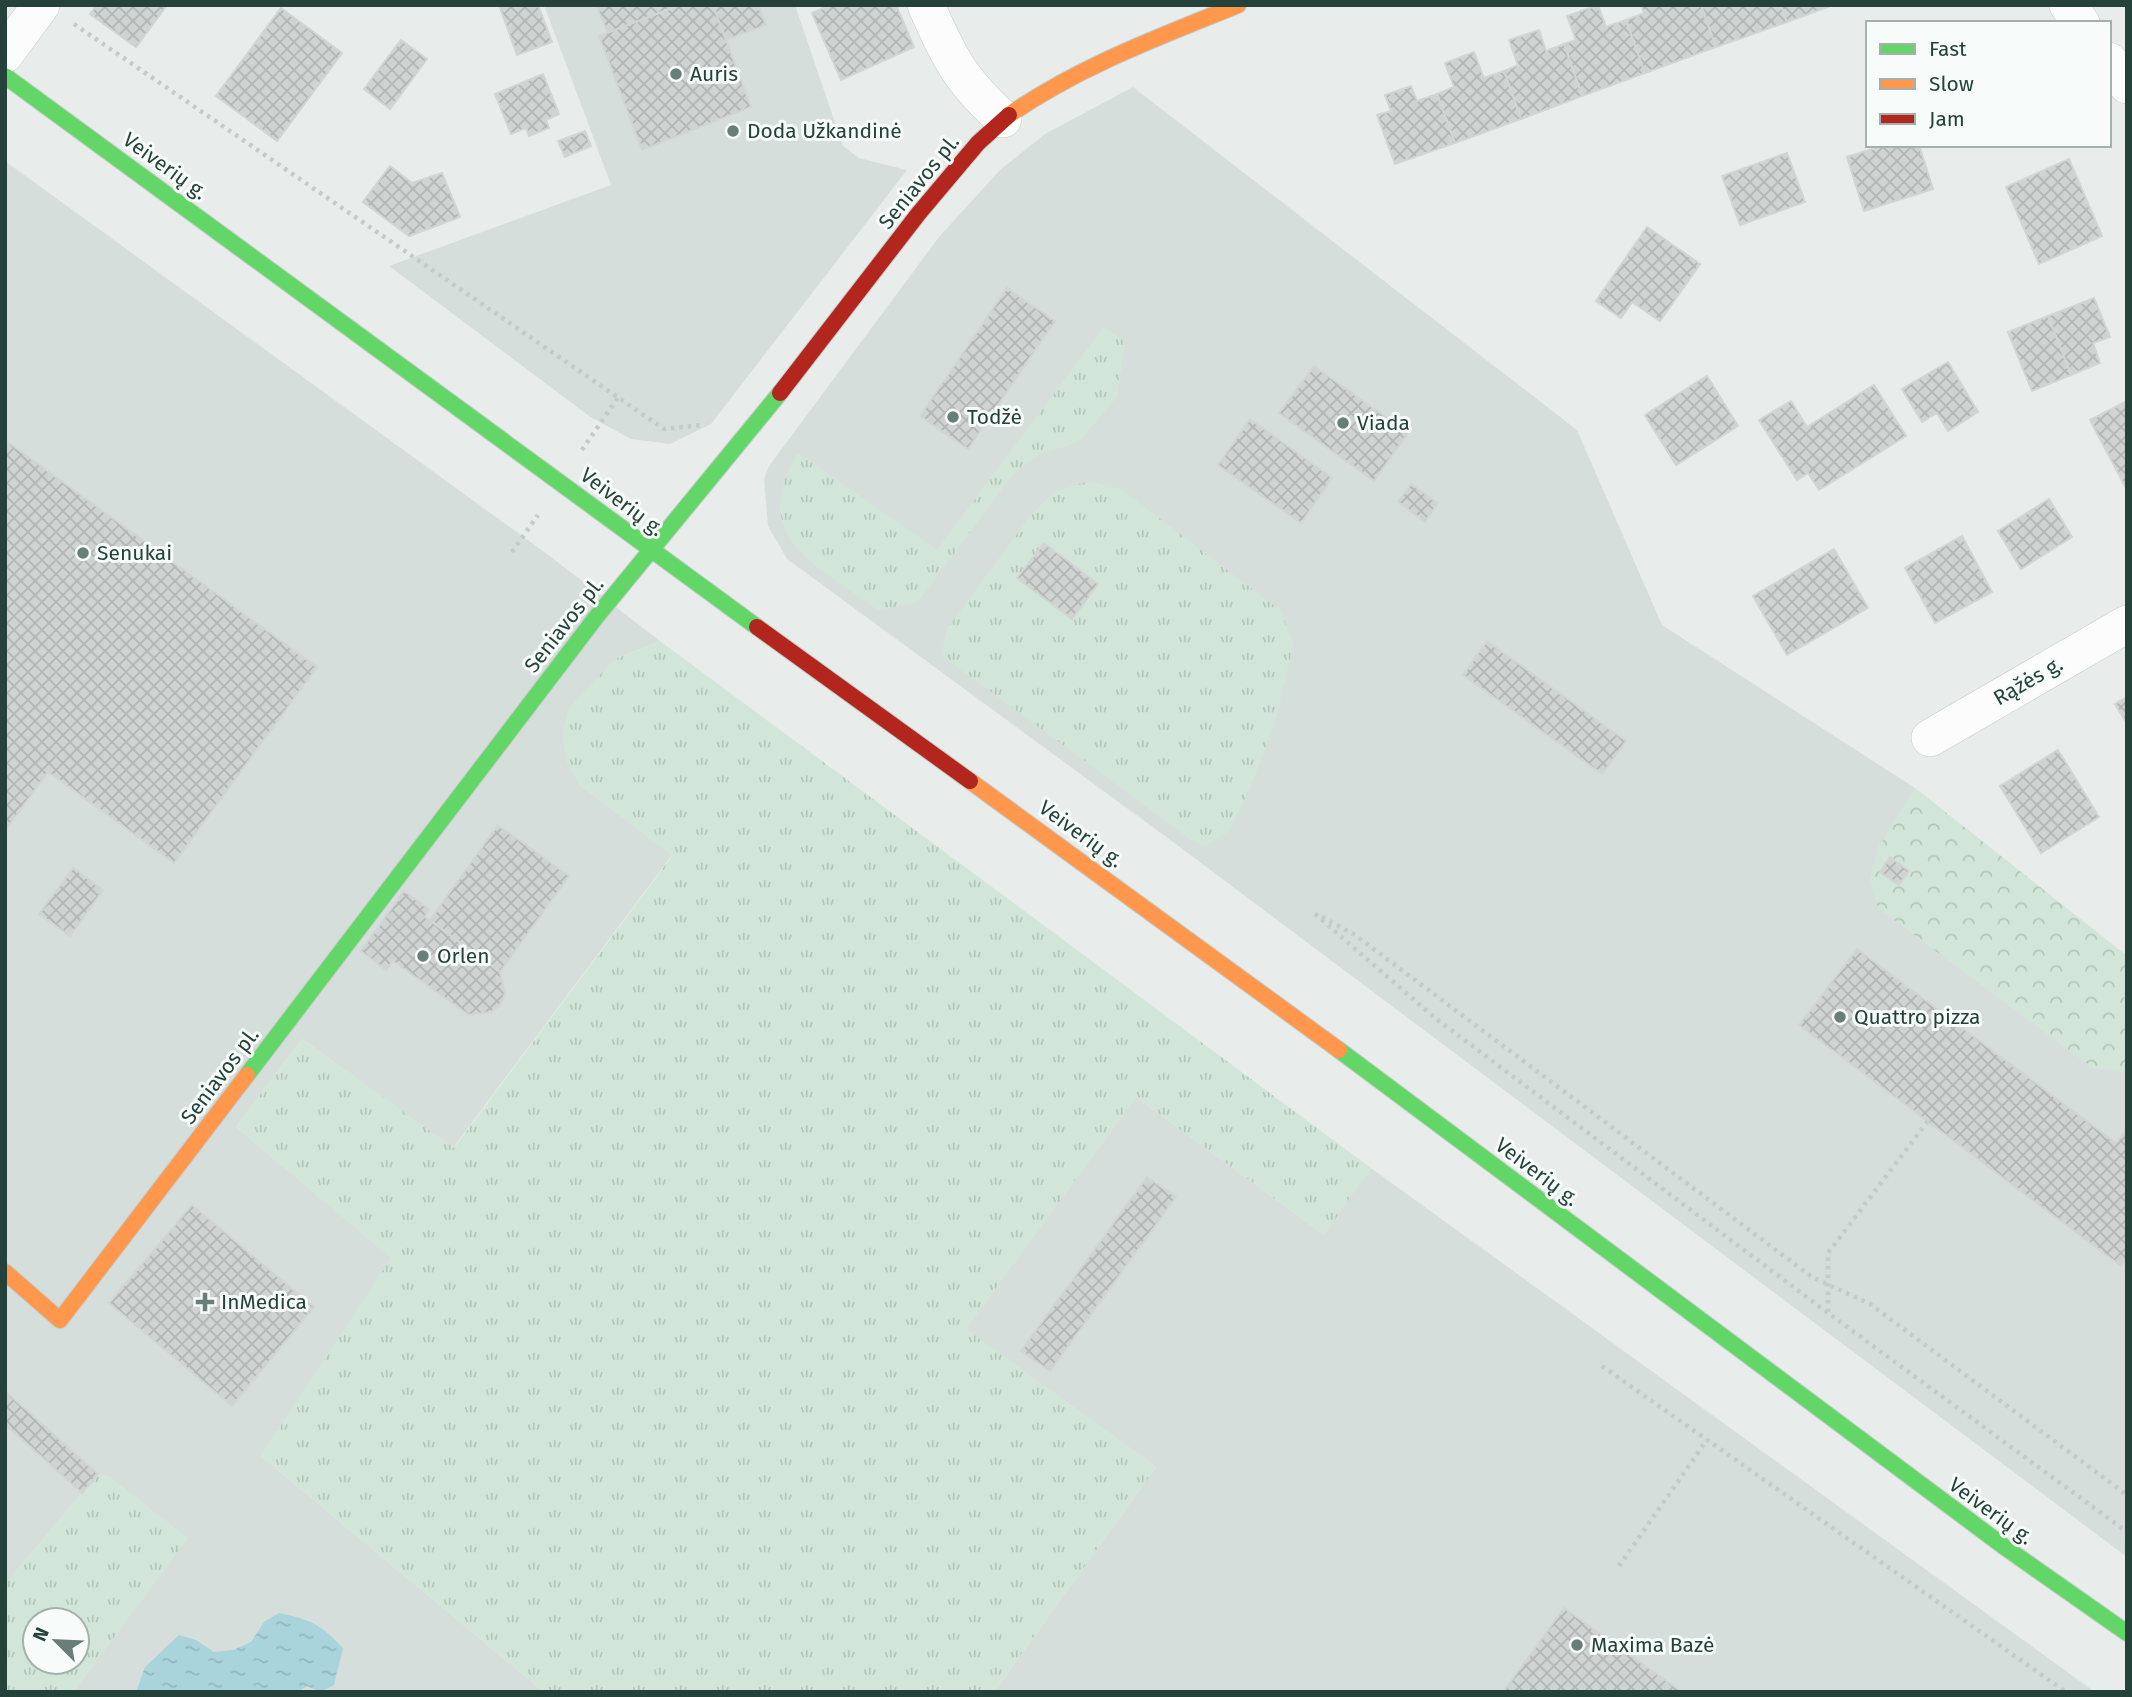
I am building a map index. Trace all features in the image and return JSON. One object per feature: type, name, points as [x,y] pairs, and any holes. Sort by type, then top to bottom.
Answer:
[{"type":"main road","name":"Seniavos pl.","points":[[5,1272],[60,1320],[597,616],[740,445],[919,213],[978,143],[1003,119],[1045,90],[1117,54],[1238,5]]},
{"type":"main road","name":"Veiverių g.","points":[[5,76],[652,551],[1184,935],[2006,1548],[2127,1633]]},
{"type":"street","points":[[926,5],[951,62],[977,95],[1003,119]]},
{"type":"street","points":[[2068,5],[2080,21]]},
{"type":"street","points":[[5,54],[56,13]]},
{"type":"street","points":[[2111,64],[2127,85]]},
{"type":"street","name":"Rąžės g.","points":[[1930,738],[2127,625]]},
{"type":"path","points":[[56,13],[664,429],[711,424]]},
{"type":"path","points":[[2127,1495],[1870,1304],[1828,1286],[1801,1269],[1355,935],[1315,914],[1435,1018],[1828,1313],[2127,1531]]},
{"type":"path","points":[[1828,1313],[1828,1253],[1928,1121]]},
{"type":"path","points":[[1602,1366],[2066,1692]]},
{"type":"path","points":[[1619,1566],[1707,1440]]},
{"type":"shaded area","points":[[544,5],[795,5],[843,146],[859,158],[907,170],[711,424],[670,444],[631,439],[589,416],[389,266],[611,185]]},
{"type":"shaded area","points":[[1133,87],[1577,430],[1662,625],[1915,788],[2127,956],[2127,1557],[1173,842],[787,559],[768,526],[764,479],[769,466],[939,237],[1000,170],[1045,134]]},
{"type":"shaded area","points":[[5,161],[551,557],[660,641],[615,659],[579,784],[672,855],[453,1148],[302,1039],[236,1127],[392,1258],[261,1456],[544,1692],[73,1692],[85,1676],[91,1676],[91,1668],[187,1538],[109,1477],[98,1474],[5,1585]]},
{"type":"shaded area","points":[[1136,1097],[1323,1234],[1371,1168],[2095,1692],[994,1692],[1156,1467],[965,1329]]},
{"type":"green space","points":[[1104,327],[1125,342],[1117,397],[1078,442],[1039,455],[1013,474],[918,602],[878,610],[812,563],[796,546],[785,528],[780,507],[784,482],[798,453],[937,550]]},
{"type":"green space","points":[[1089,481],[1121,489],[1281,611],[1293,645],[1274,726],[1250,788],[1229,831],[1206,846],[1193,841],[941,655],[947,629],[1031,515],[1054,492]]},
{"type":"green space","points":[[660,641],[1371,1168],[1324,1235],[1136,1097],[966,1329],[1156,1467],[994,1692],[544,1692],[261,1456],[391,1258],[236,1127],[302,1039],[454,1148],[672,856],[579,784],[567,762],[562,734],[569,708],[615,659]]},
{"type":"green space","points":[[1915,788],[2127,956],[2124,1002],[2127,1005],[2127,1072],[2093,1068],[1878,908],[1870,879],[1878,848]]},
{"type":"green space","points":[[98,1474],[109,1477],[188,1538],[91,1668],[91,1606],[21,1606],[21,1676],[85,1676],[73,1692],[5,1692],[5,1585]]},
{"type":"water","points":[[279,1613],[315,1624],[343,1648],[334,1685],[321,1692],[307,1686],[298,1692],[136,1692],[145,1667],[179,1635],[196,1640],[214,1652],[233,1650],[251,1642],[264,1622]]},
{"type":"building","points":[[97,5],[167,5],[136,47],[90,14]]},
{"type":"building","points":[[499,5],[538,5],[552,42],[517,55]]},
{"type":"building","points":[[596,5],[680,5],[608,33]]},
{"type":"building","name":"Auris","points":[[680,5],[713,5],[751,107],[642,150],[599,36]]},
{"type":"building","points":[[713,5],[758,5],[766,25],[726,40]]},
{"type":"building","points":[[830,5],[896,5],[914,47],[841,80],[812,13]]},
{"type":"building","points":[[1598,5],[1606,27],[1626,20],[1645,73],[1582,96],[1564,44],[1576,40],[1567,16]]},
{"type":"building","points":[[1641,5],[1701,5],[1716,47],[1645,73],[1626,20],[1644,13]]},
{"type":"building","points":[[1701,5],[1781,5],[1787,22],[1716,47]]},
{"type":"building","points":[[1781,5],[1833,5],[1787,22]]},
{"type":"building","points":[[281,8],[342,53],[277,141],[216,96]]},
{"type":"building","points":[[1539,30],[1546,51],[1564,44],[1582,96],[1521,119],[1504,71],[1518,65],[1509,40]]},
{"type":"building","points":[[401,40],[427,59],[390,109],[364,89]]},
{"type":"building","points":[[1474,52],[1484,78],[1504,71],[1521,119],[1455,143],[1437,94],[1454,87],[1445,63]]},
{"type":"building","points":[[543,74],[559,114],[546,120],[549,128],[529,136],[526,128],[511,134],[495,94]]},
{"type":"building","points":[[1411,86],[1417,101],[1437,94],[1455,143],[1395,164],[1377,115],[1391,111],[1385,95]]},
{"type":"building","points":[[585,131],[591,146],[565,157],[558,141]]},
{"type":"building","points":[[1879,147],[1920,147],[1933,189],[1864,211],[1847,157]]},
{"type":"building","points":[[1787,153],[1805,202],[1740,225],[1722,176]]},
{"type":"building","points":[[2069,159],[2102,236],[2039,264],[2006,187]]},
{"type":"building","points":[[390,166],[412,183],[442,173],[460,217],[409,236],[363,202]]},
{"type":"building","points":[[1647,227],[1700,264],[1660,321],[1632,302],[1621,318],[1596,301]]},
{"type":"building","points":[[1007,288],[1055,321],[968,449],[920,416]]},
{"type":"building","points":[[2094,298],[2110,337],[2093,343],[2100,363],[2071,375],[2048,316]]},
{"type":"building","points":[[2048,316],[2071,375],[2032,391],[2008,332]]},
{"type":"building","points":[[1948,362],[1978,412],[1948,431],[1937,413],[1922,422],[1902,389]]},
{"type":"building","name":"Viada","points":[[1314,366],[1408,433],[1374,481],[1279,413]]},
{"type":"building","points":[[1707,376],[1738,426],[1676,465],[1645,415]]},
{"type":"building","points":[[1874,385],[1906,436],[1819,490],[1808,473],[1797,480],[1759,420],[1791,401],[1807,427]]},
{"type":"building","points":[[2127,401],[2127,490],[2090,420]]},
{"type":"building","points":[[1250,419],[1332,478],[1301,523],[1218,465]]},
{"type":"building","name":"Senukai","points":[[5,440],[317,667],[174,863],[48,772],[5,831]]},
{"type":"building","points":[[1411,484],[1438,503],[1425,522],[1398,502]]},
{"type":"building","points":[[2049,499],[2072,537],[2021,569],[1998,531]]},
{"type":"building","points":[[1962,536],[1992,592],[1935,623],[1905,568]]},
{"type":"building","points":[[1044,543],[1098,584],[1072,619],[1017,578]]},
{"type":"building","points":[[1834,549],[1868,608],[1787,655],[1753,596]]},
{"type":"building","points":[[1487,641],[1626,741],[1602,774],[1463,675]]},
{"type":"building","points":[[2127,697],[2127,724],[2115,704]]},
{"type":"building","points":[[2058,750],[2099,817],[2041,853],[2000,786]]},
{"type":"building","points":[[498,825],[569,876],[500,972],[430,920]]},
{"type":"building","points":[[1890,857],[1909,871],[1899,885],[1880,872]]},
{"type":"building","points":[[73,868],[103,890],[70,936],[39,914]]},
{"type":"building","name":"Orlen","points":[[404,891],[429,909],[425,917],[500,972],[505,994],[500,1005],[491,1012],[469,1015],[393,961],[386,970],[361,951]]},
{"type":"building","points":[[1857,949],[2116,1143],[2127,1129],[2127,1259],[2121,1266],[1799,1025]]},
{"type":"building","points":[[1147,1177],[1176,1197],[1050,1371],[1021,1351]]},
{"type":"building","points":[[192,1205],[314,1307],[232,1406],[109,1303]]},
{"type":"building","points":[[5,1391],[98,1474],[82,1493],[5,1424]]},
{"type":"building","name":"Maxima Bazė","points":[[1564,1608],[1682,1692],[1503,1692]]},
{"type":"traffic: fast","points":[[5,76],[757,627]]},
{"type":"traffic: fast","points":[[247,1075],[597,616],[780,393]]},
{"type":"traffic: fast","points":[[1339,1050],[2006,1548],[2127,1633]]},
{"type":"traffic: slow","points":[[1009,115],[1092,67],[1238,5]]},
{"type":"traffic: slow","points":[[970,781],[1339,1050]]},
{"type":"traffic: slow","points":[[5,1272],[60,1320],[247,1075]]},
{"type":"traffic: jam","points":[[780,393],[919,213],[978,143],[1009,115]]},
{"type":"traffic: jam","points":[[757,627],[970,781]]},
{"type":"place","name":"Auris","points":[[676,74]]},
{"type":"place","name":"Doda Užkandinė","points":[[733,131]]},
{"type":"place","name":"Todžė","points":[[953,417]]},
{"type":"place","name":"Viada","points":[[1343,423]]},
{"type":"place","name":"Senukai","points":[[83,553]]},
{"type":"place","name":"Orlen","points":[[423,956]]},
{"type":"place","name":"Quattro pizza","points":[[1840,1017]]},
{"type":"place","name":"InMedica","points":[[205,1302]]},
{"type":"place","name":"Maxima Bazė","points":[[1577,1645]]}]
